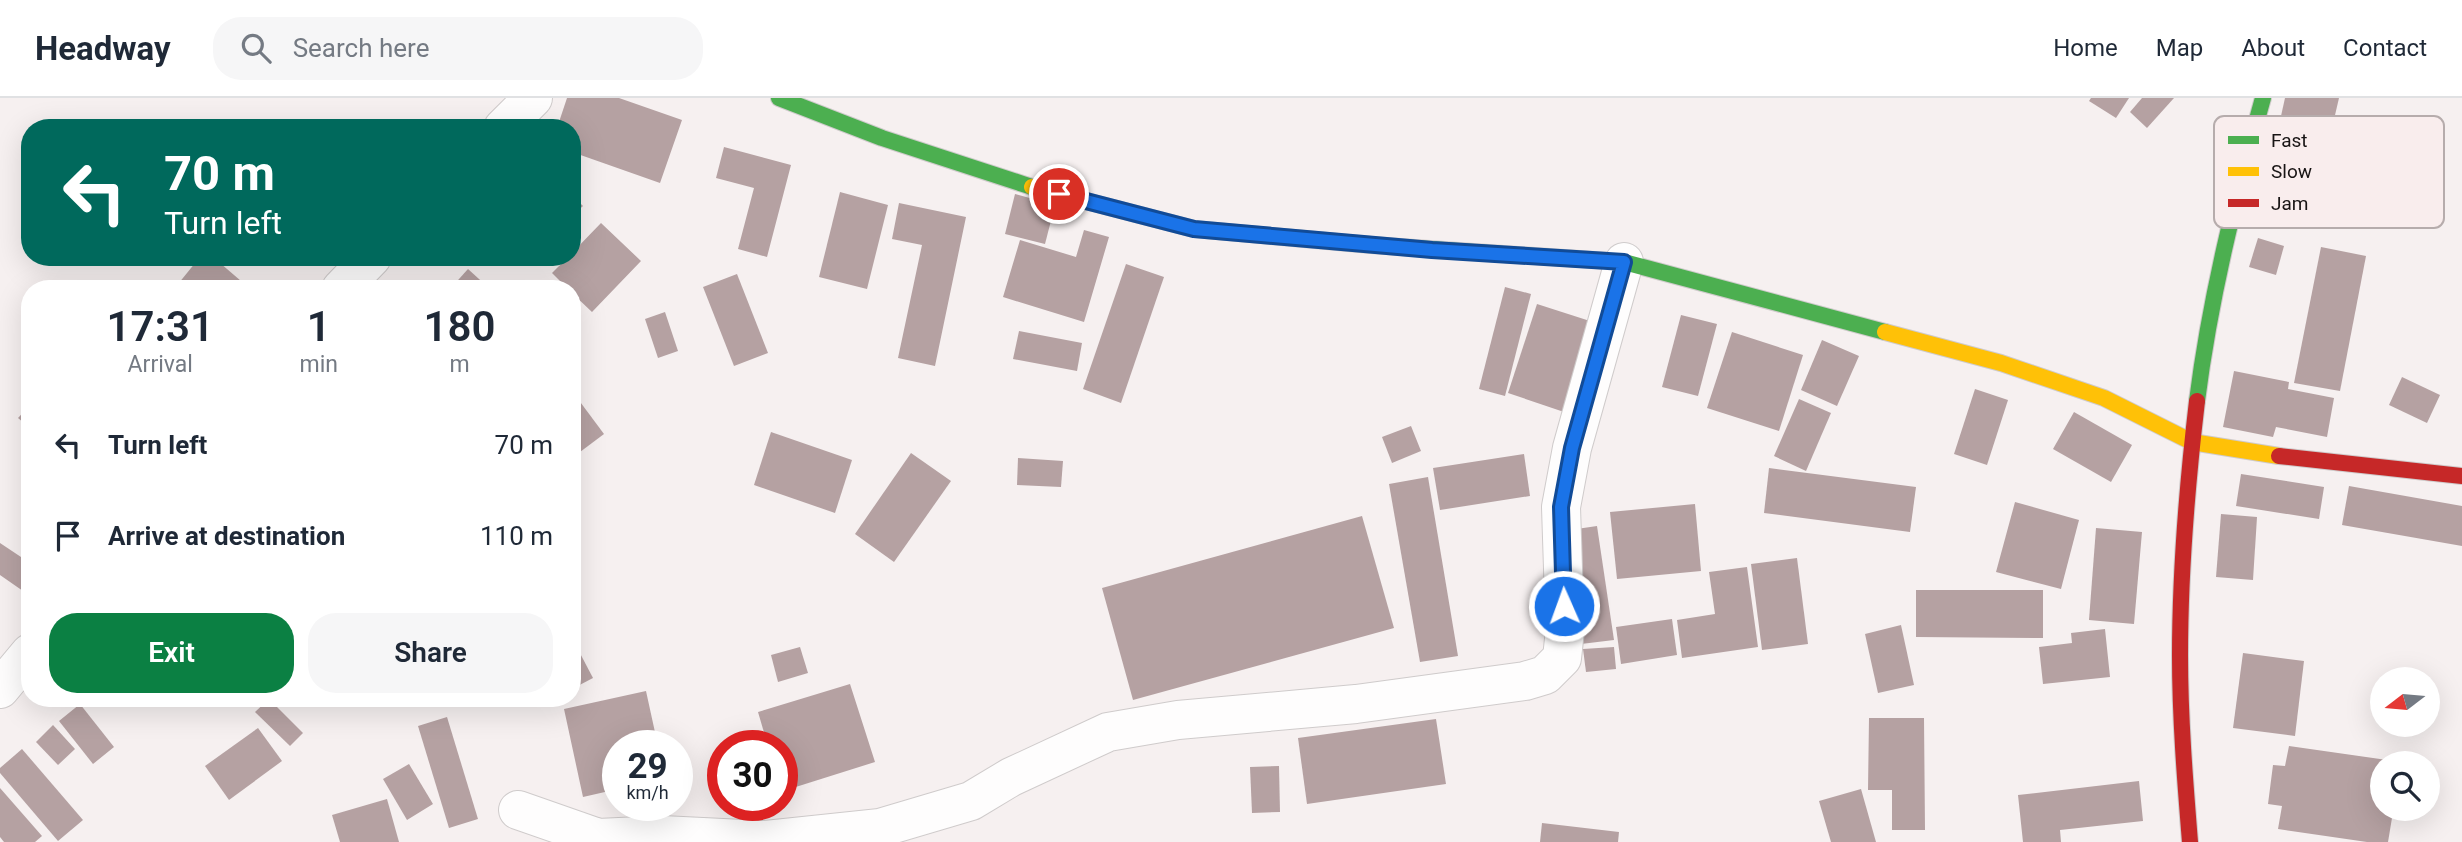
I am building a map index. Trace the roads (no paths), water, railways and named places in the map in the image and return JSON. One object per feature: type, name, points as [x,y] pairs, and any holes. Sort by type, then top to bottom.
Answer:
[{"type":"street","points":[[512,119],[533,98]]},
{"type":"street","points":[[779,98],[882,138],[1032,187],[1194,229],[1432,250],[1624,262],[2001,363],[2104,398],[2192,442],[2303,460],[2462,476]]},
{"type":"street","points":[[2257,116],[2263,98]]},
{"type":"street","points":[[2190,842],[2184,783],[2180,589],[2192,442],[2217,278],[2229,228]]},
{"type":"street","points":[[518,810],[597,840],[662,835],[766,840],[880,828],[971,801],[1011,776],[1108,732],[1178,720],[1356,704],[1525,681],[1545,675],[1562,658],[1565,630],[1561,507],[1569,460],[1624,262]]},
{"type":"street","points":[[350,280],[363,266]]},
{"type":"street","points":[[0,690],[21,664]]}]
